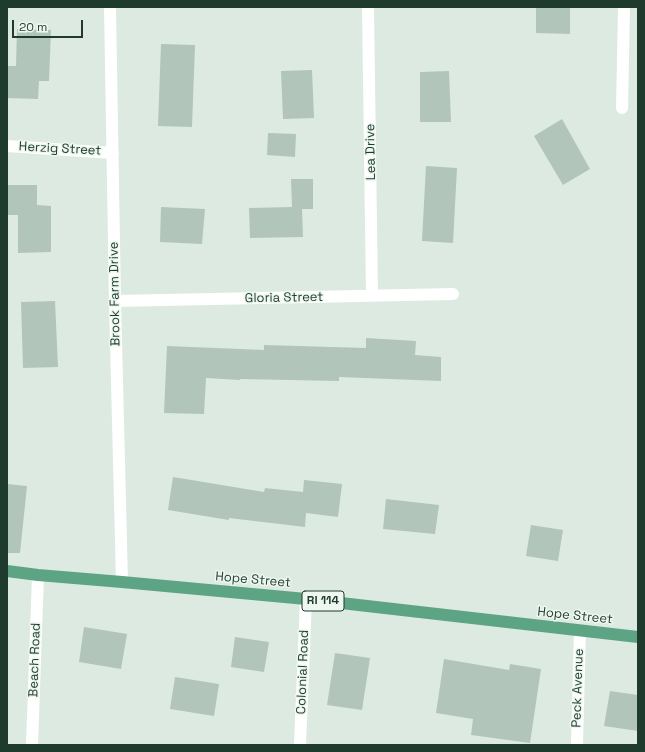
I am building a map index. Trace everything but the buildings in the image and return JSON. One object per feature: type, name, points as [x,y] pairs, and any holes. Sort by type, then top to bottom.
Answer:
[{"type":"main road","name":"Hope Street","points":[[7,571],[306,599],[638,637]]},
{"type":"street","name":"Brook Farm Drive","points":[[110,7],[122,582]]},
{"type":"street","name":"Lea Drive","points":[[368,7],[372,296]]},
{"type":"street","points":[[622,108],[624,7]]},
{"type":"street","name":"Herzig Street","points":[[7,146],[113,152]]},
{"type":"street","name":"Gloria Street","points":[[115,301],[453,294]]},
{"type":"street","name":"Beach Road","points":[[32,745],[38,575]]},
{"type":"street","name":"Colonial Road","points":[[300,745],[306,599]]},
{"type":"street","name":"Peck Avenue","points":[[576,745],[580,631]]}]
